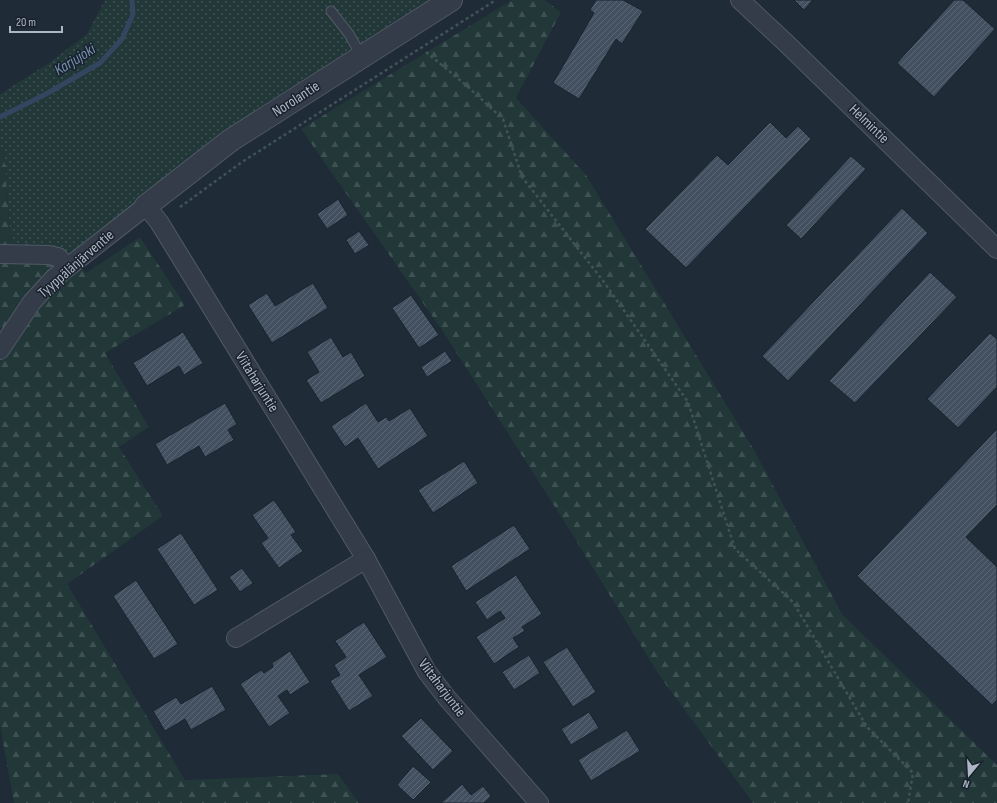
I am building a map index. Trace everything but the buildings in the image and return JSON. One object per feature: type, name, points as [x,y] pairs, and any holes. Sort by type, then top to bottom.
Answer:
[{"type":"street","name":"Norolantie","points":[[152,214],[231,140],[452,0]]},
{"type":"street","name":"Helmintie","points":[[740,0],[997,249]]},
{"type":"street","name":"Tyyppälänjärventie","points":[[0,350],[32,302],[54,278],[67,267],[152,214]]},
{"type":"street","name":"Viitaharjuntie","points":[[152,214],[366,558],[427,672],[446,698],[539,803]]},
{"type":"street","points":[[0,254],[49,255],[58,258],[67,267]]},
{"type":"street","points":[[236,638],[366,558]]},
{"type":"lane","points":[[330,11],[349,34],[362,57]]},
{"type":"path","points":[[152,214],[242,162],[496,0]]},
{"type":"path","points":[[426,52],[467,86],[502,119],[522,177],[604,282],[688,402],[735,549],[793,602],[867,727],[912,773],[908,803]]},
{"type":"green space","points":[[105,0],[428,0],[223,131],[68,256],[47,246],[11,243],[4,153],[0,150],[0,94],[49,63],[87,34]]},
{"type":"green space","points":[[512,0],[544,0],[561,12],[516,98],[586,175],[754,450],[842,614],[997,765],[997,803],[753,803],[659,675],[569,529],[442,330],[301,129]]},
{"type":"green space","points":[[0,150],[4,153],[11,243],[47,246],[68,256],[86,273],[140,237],[185,305],[105,353],[149,427],[119,447],[163,516],[67,584],[185,780],[338,774],[359,803],[14,803],[0,725]]},
{"type":"waterway","name":"Karjujoki","points":[[0,117],[46,94],[100,63],[122,39],[133,14],[132,0]]}]
